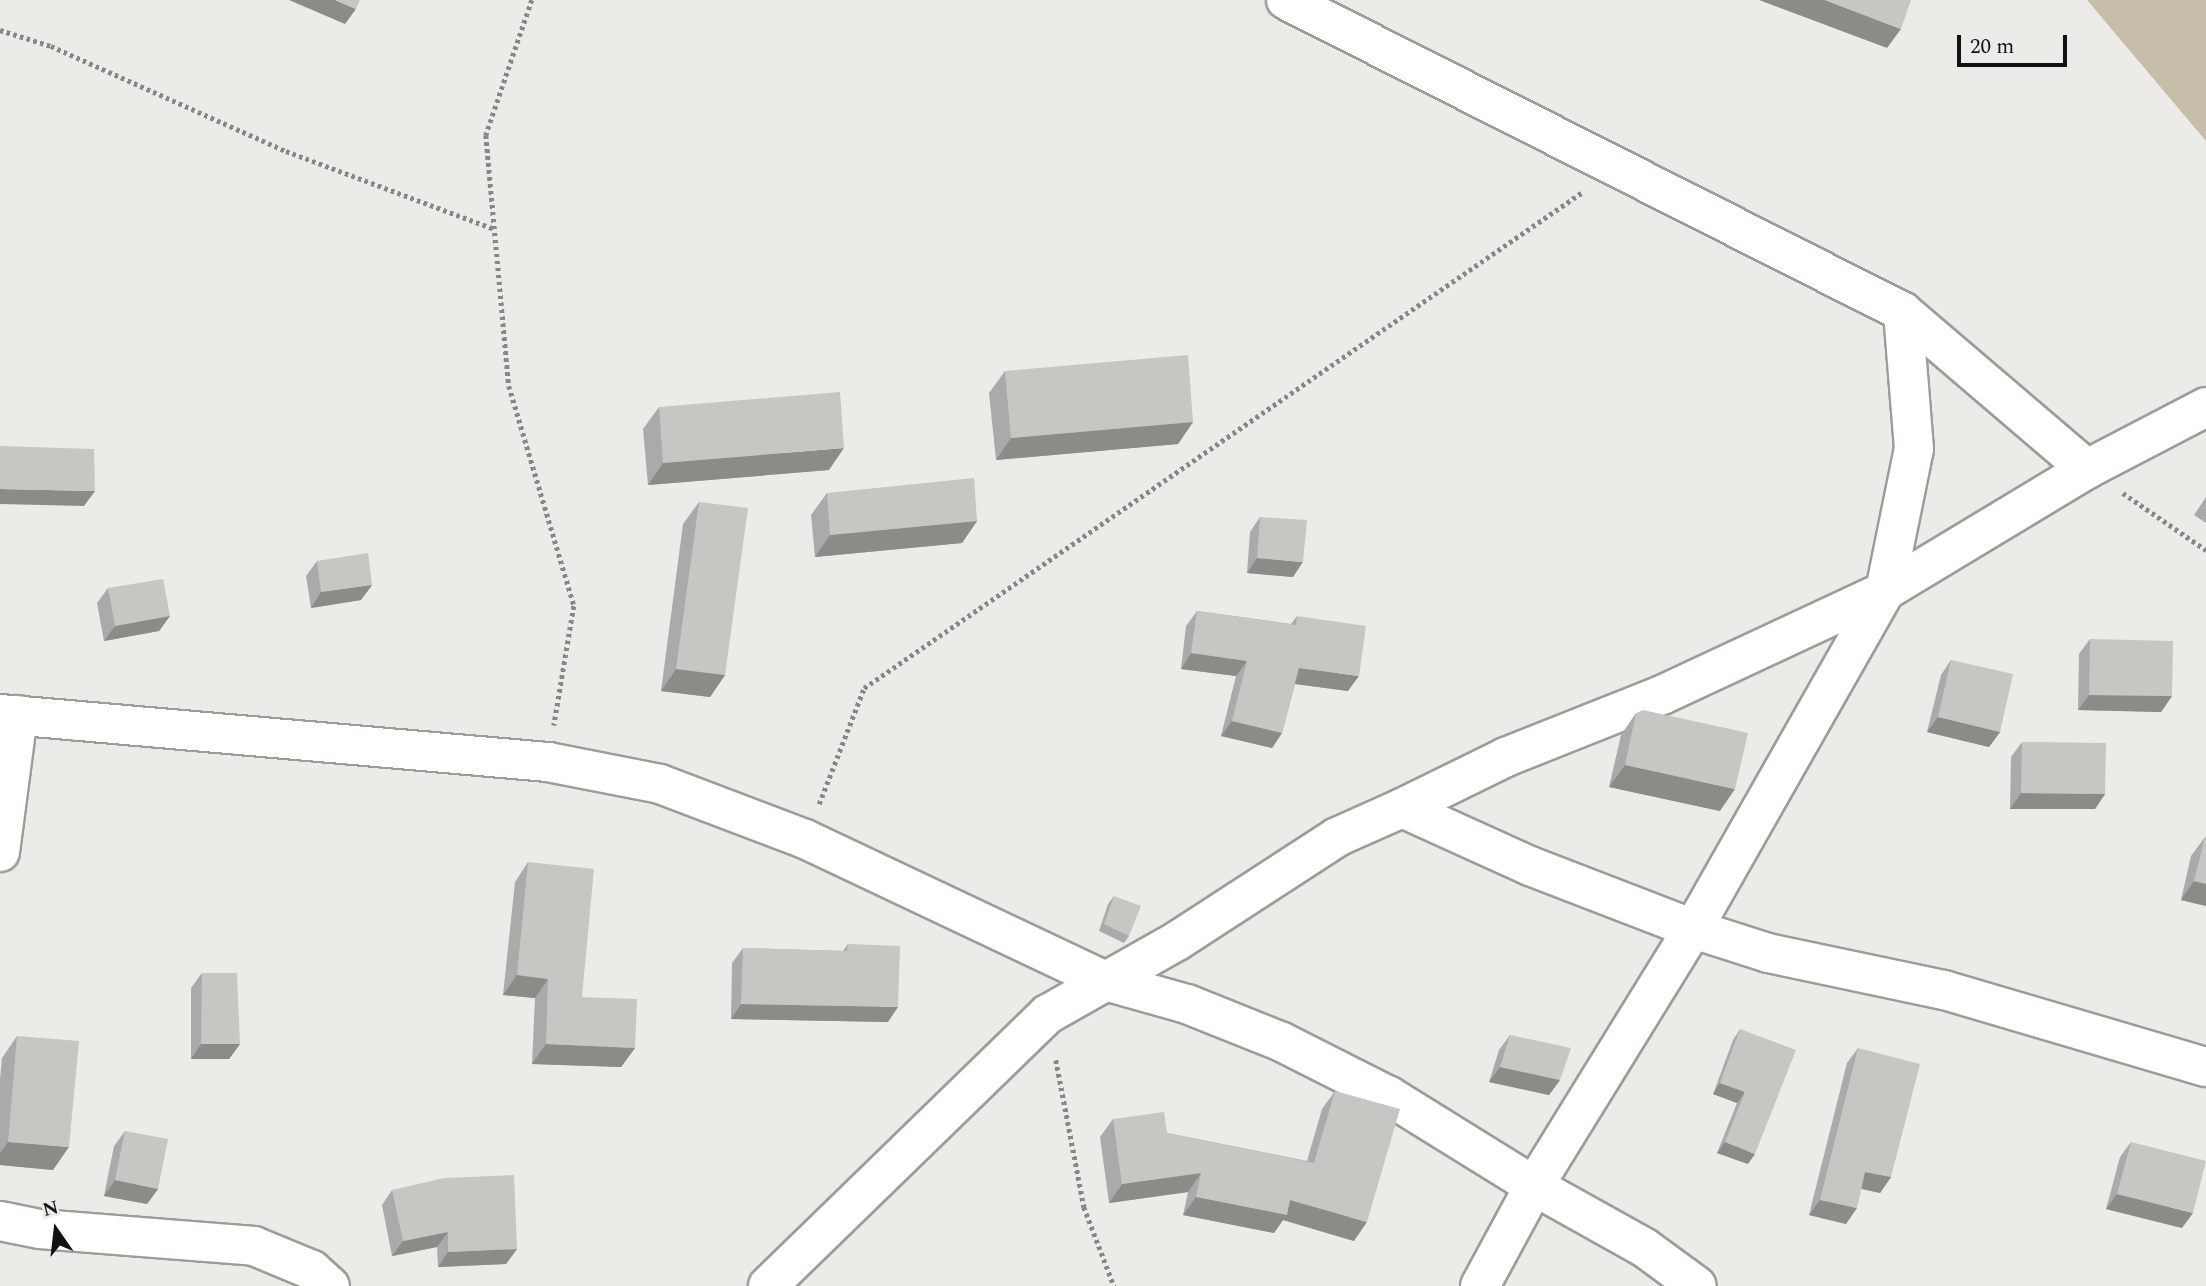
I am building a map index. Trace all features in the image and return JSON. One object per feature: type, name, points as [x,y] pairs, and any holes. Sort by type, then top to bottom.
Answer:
[{"type":"street","points":[[1286,0],[1619,166],[1903,312],[2087,469]]},
{"type":"street","points":[[1480,1286],[1534,1186],[1693,929],[1885,591],[1914,449],[1903,312]]},
{"type":"street","points":[[768,1286],[1048,1014],[1177,941],[1337,837],[1506,757],[1662,695],[1885,591],[2087,469],[2206,407]]},
{"type":"street","points":[[0,852],[9,715],[548,762],[660,784],[805,839],[1105,981],[1187,1004],[1282,1042],[1389,1096],[1534,1186],[1645,1248],[1697,1286]]},
{"type":"street","points":[[1402,808],[1530,866],[1693,929],[1768,953],[1957,994],[2206,1067]]},
{"type":"street","points":[[0,1221],[40,1229],[254,1247],[312,1270],[330,1286]]},
{"type":"path","points":[[532,0],[486,135],[509,386],[574,606],[548,762]]},
{"type":"path","points":[[0,30],[51,46],[286,151],[495,229]]},
{"type":"path","points":[[805,839],[864,688],[1619,166]]},
{"type":"path","points":[[2087,469],[2206,550]]},
{"type":"path","points":[[1048,1014],[1084,1207],[1114,1286]]},
{"type":"shaded area","points":[[2087,0],[2206,0],[2206,141]]},
{"type":"building","points":[[335,0],[360,0],[356,9]]},
{"type":"building","points":[[1825,0],[1911,0],[1901,29]]},
{"type":"building","points":[[1188,355],[1193,422],[1011,438],[1005,371]]},
{"type":"building","points":[[840,392],[844,448],[663,463],[659,407]]},
{"type":"building","points":[[0,446],[94,449],[95,491],[0,489]]},
{"type":"building","points":[[974,478],[977,521],[830,535],[827,493]]},
{"type":"building","points":[[699,502],[748,508],[725,675],[676,669]]},
{"type":"building","points":[[1260,517],[1307,520],[1303,562],[1257,558]]},
{"type":"building","points":[[368,553],[372,585],[321,592],[317,561]]},
{"type":"building","points":[[163,579],[170,616],[115,626],[108,588]]},
{"type":"building","points":[[1197,611],[1296,625],[1297,616],[1366,626],[1359,676],[1299,668],[1282,733],[1232,721],[1247,661],[1191,653]]},
{"type":"building","points":[[2090,639],[2173,641],[2172,696],[2089,695]]},
{"type":"building","points":[[1951,660],[2013,674],[2000,732],[1938,717]]},
{"type":"building","points":[[1643,710],[1748,733],[1735,789],[1625,765],[1636,713]]},
{"type":"building","points":[[2022,742],[2106,743],[2105,794],[2021,793]]},
{"type":"building","points":[[2206,837],[2206,884],[2194,881]]},
{"type":"building","points":[[528,862],[594,869],[582,997],[637,999],[635,1048],[546,1044],[548,979],[517,975]]},
{"type":"building","points":[[1114,896],[1141,906],[1129,936],[1104,924]]},
{"type":"building","points":[[848,944],[900,946],[898,1007],[741,1004],[743,948],[847,951]]},
{"type":"building","points":[[202,973],[237,973],[240,1044],[201,1044]]},
{"type":"building","points":[[1740,1029],[1796,1050],[1755,1154],[1725,1142],[1745,1092],[1720,1083]]},
{"type":"building","points":[[1510,1035],[1571,1048],[1560,1080],[1500,1067]]},
{"type":"building","points":[[17,1036],[79,1041],[69,1147],[8,1142]]},
{"type":"building","points":[[1858,1048],[1920,1064],[1891,1177],[1865,1172],[1857,1208],[1820,1200]]},
{"type":"building","points":[[1335,1091],[1400,1109],[1367,1222],[1290,1200],[1287,1215],[1196,1197],[1201,1173],[1122,1184],[1113,1119],[1164,1112],[1167,1133],[1314,1163]]},
{"type":"building","points":[[125,1131],[168,1139],[158,1189],[115,1180]]},
{"type":"building","points":[[2131,1142],[2206,1161],[2193,1213],[2117,1194]]},
{"type":"building","points":[[514,1175],[517,1249],[448,1252],[448,1232],[403,1241],[392,1190],[444,1178]]}]
